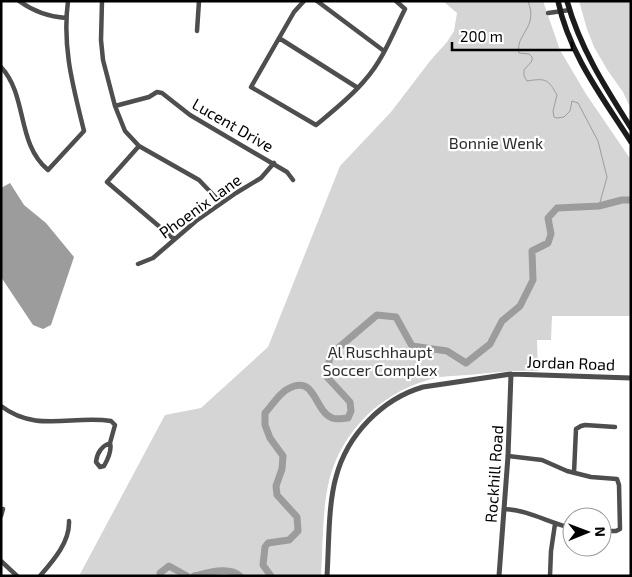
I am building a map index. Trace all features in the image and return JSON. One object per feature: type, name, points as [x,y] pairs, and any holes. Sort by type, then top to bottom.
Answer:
[{"type":"main road","points":[[558,1],[571,40],[583,67],[631,142]]},
{"type":"main road","points":[[567,1],[588,58],[631,128]]},
{"type":"street","points":[[19,1],[32,10],[57,18],[66,18]]},
{"type":"street","points":[[1,67],[14,88],[27,141],[34,155],[48,170],[84,131],[70,74],[65,42],[68,1]]},
{"type":"street","points":[[102,1],[101,50],[114,106],[125,131],[139,146],[199,180],[221,203]]},
{"type":"street","points":[[197,31],[199,1]]},
{"type":"street","points":[[304,1],[294,12],[251,87],[316,125],[367,79],[384,51],[405,9],[396,1]]},
{"type":"street","points":[[317,1],[384,51]]},
{"type":"street","points":[[548,13],[561,13],[570,10]]},
{"type":"street","points":[[279,38],[358,88]]},
{"type":"street","name":"Lucent Drive","points":[[114,106],[143,99],[159,92],[162,93],[190,115],[274,163],[287,172],[293,180]]},
{"type":"street","points":[[139,146],[107,182],[174,239]]},
{"type":"street","name":"Phoenix Lane","points":[[138,264],[153,258],[174,239],[221,203],[261,178],[274,163]]},
{"type":"street","name":"Jordan Road","points":[[327,576],[333,491],[336,477],[346,452],[367,422],[392,401],[412,390],[438,384],[511,374],[631,378]]},
{"type":"street","name":"Rockhill Road","points":[[499,576],[508,456],[511,374]]},
{"type":"street","points":[[1,406],[13,414],[33,421],[107,421],[114,423],[115,428],[106,464],[100,467],[96,462],[98,453],[110,443]]},
{"type":"street","points":[[574,473],[577,428],[585,425],[615,427]]},
{"type":"street","points":[[508,456],[542,460],[574,473],[618,481],[620,529],[616,532],[612,532]]},
{"type":"street","points":[[1,516],[3,509]]},
{"type":"street","points":[[504,510],[524,511],[562,526]]},
{"type":"street","points":[[40,576],[60,550],[69,529],[69,521]]},
{"type":"street","points":[[550,576],[551,551],[556,524]]},
{"type":"street","points":[[1,561],[17,576]]},
{"type":"green space","points":[[443,1],[543,1],[560,50],[586,94],[631,160],[631,316],[552,316],[551,340],[537,340],[538,371],[508,371],[436,378],[399,392],[368,414],[344,445],[335,462],[329,481],[324,516],[321,576],[79,576],[165,415],[201,408],[268,347],[340,166],[391,112],[454,31],[457,13]]},
{"type":"green space","points":[[579,1],[631,1],[631,109],[623,92],[594,47]]},
{"type":"shaded area","points":[[10,183],[24,205],[46,223],[74,257],[51,325],[43,329],[33,325],[1,277],[1,188]]},
{"type":"waterway","points":[[528,1],[531,18],[520,41],[519,53],[529,54],[532,57],[532,61],[524,70],[524,76],[527,81],[542,80],[549,83],[557,95],[553,111],[554,117],[564,117],[570,111],[572,101],[578,103],[598,141],[607,177],[599,206]]},
{"type":"waterway","points":[[271,576],[263,565],[265,547],[268,543],[289,540],[298,531],[297,517],[277,495],[276,486],[282,469],[283,456],[270,438],[265,425],[265,413],[280,395],[296,386],[303,386],[309,389],[326,414],[334,419],[348,418],[351,411],[350,402],[327,377],[330,355],[377,315],[396,317],[412,346],[447,351],[466,363],[490,344],[502,321],[520,306],[533,280],[532,251],[548,243],[551,234],[548,218],[557,208],[599,206],[622,200],[631,200]]},
{"type":"waterway","points":[[160,576],[160,573],[169,566],[187,576]]},
{"type":"waterway","points":[[194,576],[224,571],[230,571],[240,576]]},
{"type":"park label","name":"Bonnie Wenk","points":[[496,143]]},
{"type":"park label","name":"Al Ruschhaupt Soccer Complex","points":[[380,361]]}]
